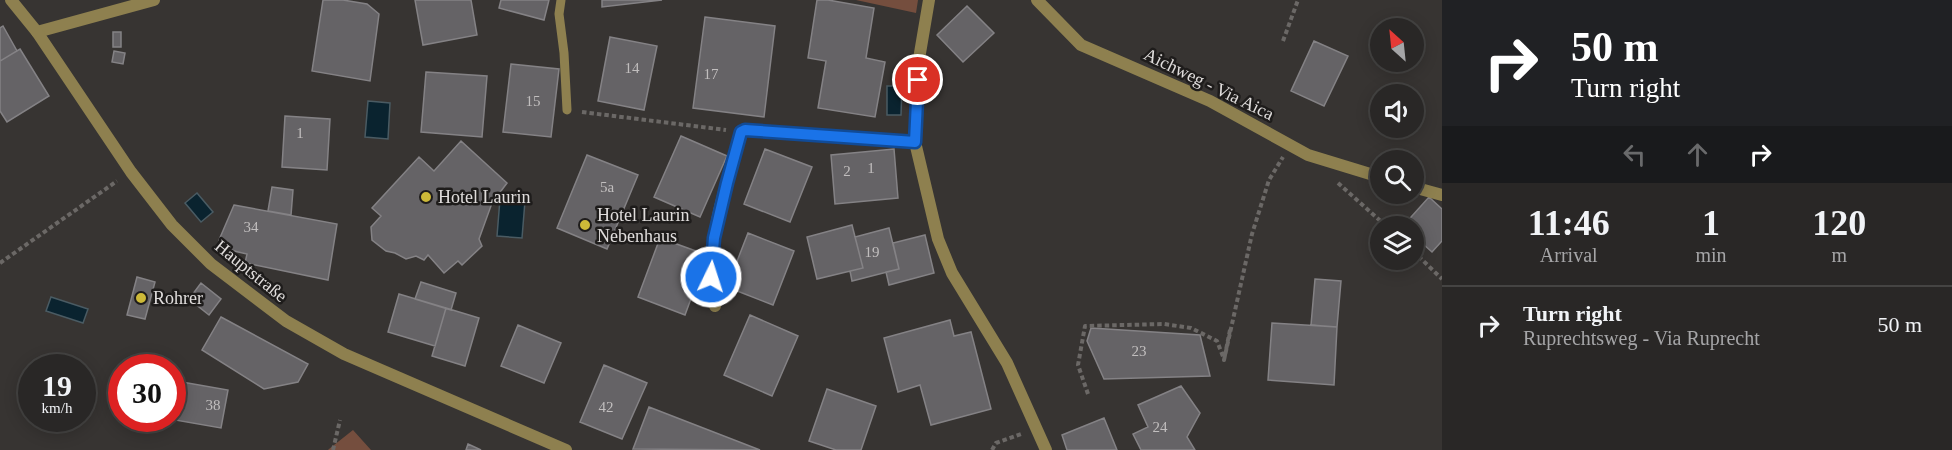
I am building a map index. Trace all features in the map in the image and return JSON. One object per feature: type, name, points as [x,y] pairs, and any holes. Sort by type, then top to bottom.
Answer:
[{"type":"street","name":"Hauptstraße","points":[[12,0],[37,32],[130,172],[172,225],[211,264],[294,327],[344,354],[566,450]]},
{"type":"street","points":[[37,32],[154,0]]},
{"type":"street","points":[[929,0],[920,59],[915,142],[938,239],[952,273],[1007,363],[1046,450]]},
{"type":"street","name":"Aichweg - Via Aica","points":[[1038,0],[1081,45],[1210,100],[1308,155],[1370,174]]},
{"type":"street","points":[[715,306],[711,277],[714,238],[741,132],[745,130],[915,142]]},
{"type":"street","points":[[1424,190],[1442,195]]},
{"type":"lane","points":[[561,0],[559,14],[567,111]]},
{"type":"path","points":[[1283,41],[1298,0]]},
{"type":"path","points":[[567,111],[741,132]]},
{"type":"path","points":[[1224,360],[1252,234],[1269,180],[1290,144]]},
{"type":"path","points":[[0,263],[130,172]]},
{"type":"path","points":[[1337,182],[1375,216]]},
{"type":"path","points":[[1424,262],[1442,279]]},
{"type":"path","points":[[1088,394],[1078,365],[1085,326],[1164,324],[1191,328],[1217,341],[1224,360]]},
{"type":"path","points":[[1224,360],[1230,330]]},
{"type":"path","points":[[333,450],[340,420]]},
{"type":"path","points":[[992,450],[996,443],[1036,429]]},
{"type":"shaded area","points":[[856,0],[918,0],[916,13]]},
{"type":"shaded area","points":[[353,430],[371,450],[328,450],[329,449]]},
{"type":"water","points":[[887,86],[902,86],[901,115],[887,115]]},
{"type":"water","points":[[368,101],[390,103],[388,139],[365,137]]},
{"type":"water","points":[[197,193],[213,212],[201,222],[185,203]]},
{"type":"water","points":[[500,199],[525,201],[522,238],[497,236]]},
{"type":"water","points":[[51,297],[88,309],[83,323],[46,311]]},
{"type":"building","points":[[323,0],[343,0],[367,4],[379,14],[370,81],[312,71]]},
{"type":"building","points":[[415,0],[471,0],[477,35],[423,45]]},
{"type":"building","points":[[501,0],[549,0],[544,20],[499,8]]},
{"type":"building","points":[[602,0],[662,0],[602,7]]},
{"type":"building","points":[[817,0],[874,8],[866,58],[885,62],[875,117],[818,108],[826,61],[808,58]]},
{"type":"building","points":[[967,6],[994,33],[963,62],[937,35]]},
{"type":"building","points":[[705,17],[775,26],[764,117],[693,108]]},
{"type":"building","points":[[3,26],[17,51],[0,61],[0,28]]},
{"type":"building","points":[[113,32],[121,32],[121,47],[113,47]]},
{"type":"building","points":[[610,37],[657,46],[644,110],[598,101]]},
{"type":"building","points":[[1314,41],[1348,56],[1324,106],[1291,91]]},
{"type":"building","points":[[20,49],[49,96],[7,122],[0,111],[0,61]]},
{"type":"building","points":[[114,51],[125,53],[123,64],[112,62]]},
{"type":"building","points":[[511,64],[559,69],[551,137],[503,132]]},
{"type":"building","points":[[426,72],[487,76],[482,137],[421,132]]},
{"type":"building","points":[[285,116],[330,119],[327,170],[282,167]]},
{"type":"building","points":[[681,136],[727,156],[700,217],[654,197]]},
{"type":"building","points":[[461,141],[507,183],[492,203],[479,239],[482,246],[462,265],[458,261],[444,273],[428,255],[424,260],[416,256],[406,259],[386,251],[372,240],[371,227],[381,216],[372,208],[419,157],[434,171]]},
{"type":"building","points":[[765,149],[812,167],[790,222],[744,204]]},
{"type":"building","points":[[894,149],[898,198],[835,204],[831,155]]},
{"type":"building","points":[[587,155],[638,175],[607,249],[557,228]]},
{"type":"building","points":[[272,187],[293,190],[291,215],[268,211]]},
{"type":"building","points":[[1429,197],[1442,209],[1442,241],[1432,252],[1424,245],[1424,216],[1412,216]]},
{"type":"building","points":[[234,205],[337,224],[328,280],[245,263],[247,254],[234,251],[219,240]]},
{"type":"building","points":[[852,225],[863,268],[817,279],[807,237]]},
{"type":"building","points":[[889,228],[899,269],[852,281],[850,271],[863,268],[855,237]]},
{"type":"building","points":[[748,233],[794,251],[773,305],[727,287]]},
{"type":"building","points":[[925,235],[934,273],[889,285],[886,272],[899,269],[893,243]]},
{"type":"building","points":[[660,238],[707,255],[685,315],[638,297]]},
{"type":"building","name":"Rohrer","points":[[137,277],[155,282],[145,319],[127,315]]},
{"type":"building","points":[[1315,279],[1341,281],[1337,327],[1311,325]]},
{"type":"building","points":[[421,282],[456,293],[451,310],[415,299]]},
{"type":"building","points":[[201,283],[221,299],[209,315],[189,299]]},
{"type":"building","points":[[399,294],[446,308],[435,346],[388,332]]},
{"type":"building","points":[[446,308],[479,318],[465,366],[432,356]]},
{"type":"building","points":[[750,315],[798,336],[772,396],[724,375]]},
{"type":"building","points":[[221,317],[308,364],[298,382],[264,389],[202,350]]},
{"type":"building","points":[[950,320],[954,336],[971,332],[991,409],[931,425],[920,385],[898,392],[884,338]]},
{"type":"building","points":[[1272,323],[1337,327],[1334,385],[1268,380]]},
{"type":"building","points":[[518,325],[561,343],[544,383],[501,366]]},
{"type":"building","points":[[1091,328],[1200,335],[1210,376],[1104,379],[1087,341]]},
{"type":"building","points":[[604,365],[647,383],[622,439],[580,422]]},
{"type":"building","points":[[186,383],[228,390],[221,428],[186,422]]},
{"type":"building","points":[[1181,386],[1200,413],[1187,437],[1195,450],[1141,450],[1133,434],[1148,427],[1138,405]]},
{"type":"building","points":[[827,389],[876,406],[861,450],[836,450],[809,441]]},
{"type":"building","points":[[649,407],[760,450],[633,449]]},
{"type":"building","points":[[1104,418],[1117,450],[1067,450],[1062,435]]},
{"type":"building","points":[[468,444],[481,450],[466,450]]},
{"type":"place","name":"Hotel Laurin","points":[[426,197]]},
{"type":"place","name":"Hotel Laurin Nebenhaus","points":[[585,225]]},
{"type":"place","name":"Rohrer","points":[[141,298]]},
{"type":"route","points":[[711,277],[714,238],[741,132],[745,130],[915,142],[918,80]]}]
